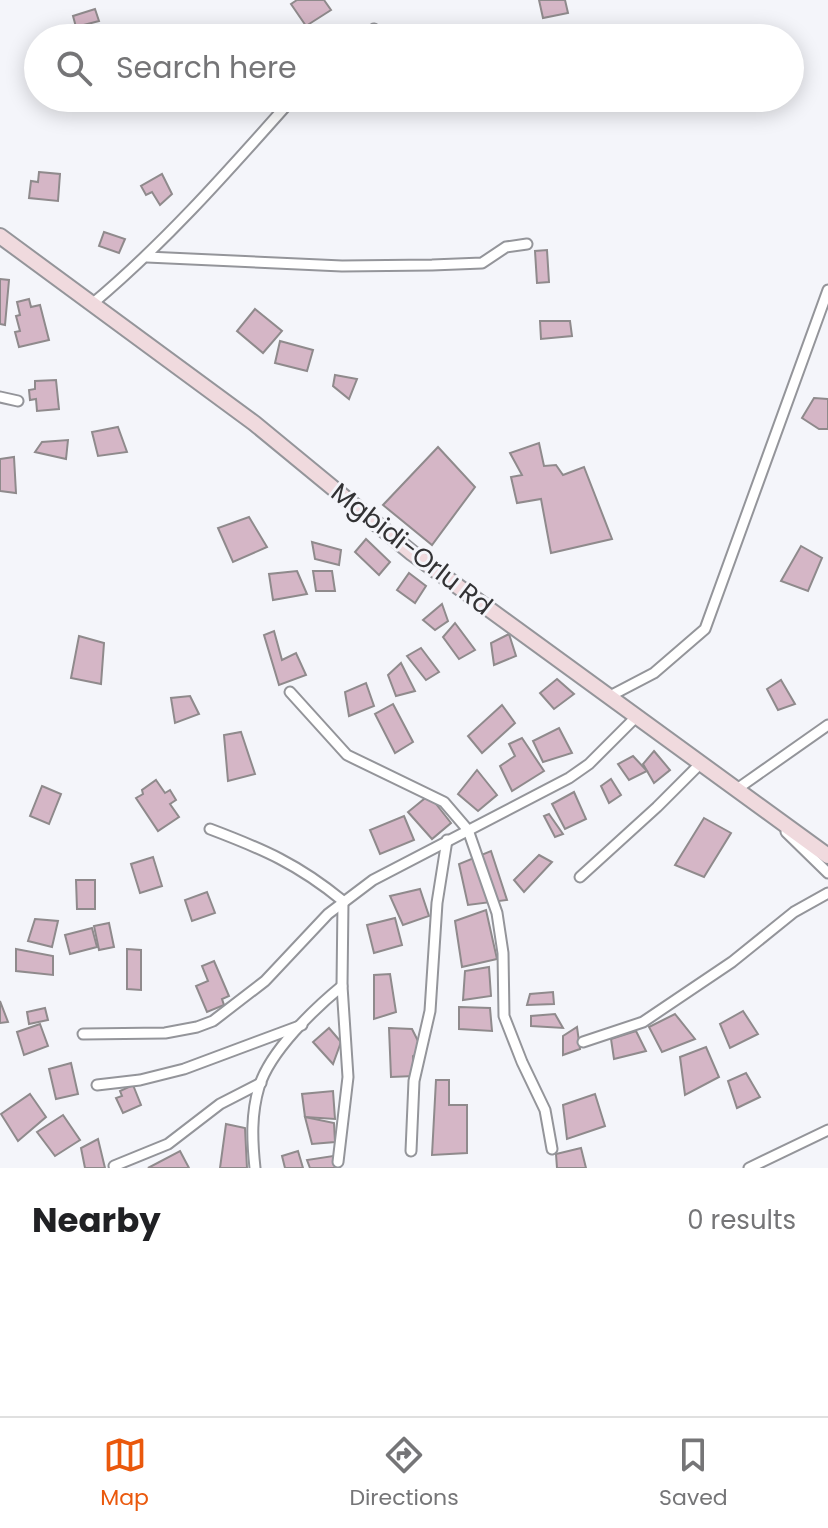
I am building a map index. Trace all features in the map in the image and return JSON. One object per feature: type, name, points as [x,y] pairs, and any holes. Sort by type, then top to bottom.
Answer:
[{"type":"main road","name":"Mgbidi-Orlu Rd","points":[[0,236],[254,423],[412,553],[828,856]]},
{"type":"street","points":[[92,304],[147,257],[281,112]]},
{"type":"street","points":[[147,257],[342,266],[432,265],[482,263],[506,247],[527,244]]},
{"type":"street","points":[[610,696],[654,673],[705,629],[828,290]]},
{"type":"street","points":[[0,397],[18,401]]},
{"type":"street","points":[[290,692],[347,755],[444,802],[468,830],[497,913],[503,953],[504,1016],[545,1110],[552,1149]]},
{"type":"street","points":[[83,1034],[165,1033],[213,1021],[265,981],[343,901],[397,865],[569,778],[589,764],[637,716]]},
{"type":"street","points":[[737,789],[828,725]]},
{"type":"street","points":[[580,877],[701,763]]},
{"type":"street","points":[[768,812],[828,873]]},
{"type":"street","points":[[210,829],[272,852],[313,877],[343,901]]},
{"type":"street","points":[[411,1151],[414,1081],[430,1011],[437,903],[447,840]]},
{"type":"street","points":[[583,1042],[643,1022],[732,962],[794,912],[828,893]]},
{"type":"street","points":[[338,1162],[348,1077],[342,986],[343,901]]},
{"type":"street","points":[[255,1168],[252,1133],[261,1083],[276,1057],[316,1008],[342,986]]},
{"type":"street","points":[[97,1085],[140,1080],[184,1069],[302,1025]]},
{"type":"street","points":[[114,1166],[168,1144],[220,1104],[261,1083]]},
{"type":"street","points":[[749,1168],[828,1130]]},
{"type":"building","points":[[297,0],[324,0],[331,10],[305,24],[291,4]]},
{"type":"building","points":[[539,0],[565,0],[568,13],[543,18]]},
{"type":"building","points":[[95,9],[99,21],[75,24],[73,16]]},
{"type":"building","points":[[39,172],[60,174],[58,201],[29,198],[31,181],[38,182]]},
{"type":"building","points":[[162,174],[172,194],[160,205],[152,192],[146,195],[141,186]]},
{"type":"building","points":[[104,232],[125,239],[119,253],[99,246]]},
{"type":"building","points":[[547,250],[549,282],[537,283],[535,251]]},
{"type":"building","points":[[0,279],[9,280],[5,325],[0,324]]},
{"type":"building","points":[[29,299],[31,307],[40,305],[49,340],[19,347],[15,332],[20,331],[16,316],[20,315],[17,302]]},
{"type":"building","points":[[255,309],[282,331],[263,353],[237,331]]},
{"type":"building","points":[[540,321],[570,321],[572,336],[541,339]]},
{"type":"building","points":[[280,341],[313,350],[307,371],[275,363]]},
{"type":"building","points":[[335,375],[357,379],[349,399],[333,386]]},
{"type":"building","points":[[56,380],[59,409],[37,411],[36,399],[30,400],[29,390],[35,389],[35,381]]},
{"type":"building","points":[[814,398],[828,399],[828,429],[819,429],[802,418]]},
{"type":"building","points":[[118,427],[127,452],[98,456],[92,432]]},
{"type":"building","points":[[68,440],[66,459],[35,452],[42,442]]},
{"type":"building","points":[[539,443],[544,466],[556,465],[563,475],[584,467],[612,539],[551,553],[541,499],[517,503],[511,477],[522,475],[510,453]]},
{"type":"building","points":[[438,447],[475,487],[432,545],[383,505]]},
{"type":"building","points":[[14,457],[16,493],[0,491],[0,459]]},
{"type":"building","points":[[249,517],[267,547],[233,562],[218,528]]},
{"type":"building","points":[[366,539],[390,562],[379,575],[355,552]]},
{"type":"building","points":[[312,542],[341,550],[339,565],[315,559]]},
{"type":"building","points":[[801,546],[822,558],[808,591],[781,581]]},
{"type":"building","points":[[297,571],[307,594],[273,600],[269,574]]},
{"type":"building","points":[[313,571],[332,571],[335,591],[316,591]]},
{"type":"building","points":[[409,573],[426,586],[415,603],[397,590]]},
{"type":"building","points":[[442,604],[448,621],[435,630],[423,620]]},
{"type":"building","points":[[455,623],[475,650],[459,659],[443,637]]},
{"type":"building","points":[[274,631],[282,660],[296,653],[306,675],[279,685],[264,635]]},
{"type":"building","points":[[509,634],[516,656],[494,665],[491,643]]},
{"type":"building","points":[[79,636],[104,643],[101,684],[71,678]]},
{"type":"building","points":[[421,648],[439,672],[426,680],[407,656]]},
{"type":"building","points":[[401,663],[415,691],[396,696],[388,675]]},
{"type":"building","points":[[557,679],[574,694],[554,709],[540,693]]},
{"type":"building","points":[[781,680],[795,704],[778,710],[767,689]]},
{"type":"building","points":[[366,683],[374,706],[349,716],[345,692]]},
{"type":"building","points":[[190,696],[199,714],[175,723],[171,698]]},
{"type":"building","points":[[393,704],[413,742],[395,753],[375,714]]},
{"type":"building","points":[[502,705],[515,723],[482,753],[468,736]]},
{"type":"building","points":[[559,728],[572,753],[543,762],[533,741]]},
{"type":"building","points":[[241,732],[255,774],[228,781],[224,735]]},
{"type":"building","points":[[522,738],[544,771],[512,791],[500,766],[515,756],[509,744]]},
{"type":"building","points":[[654,751],[670,770],[654,783],[643,764]]},
{"type":"building","points":[[633,756],[647,771],[629,780],[618,764]]},
{"type":"building","points":[[477,770],[497,795],[478,811],[458,794]]},
{"type":"building","points":[[611,779],[621,795],[609,803],[601,786]]},
{"type":"building","points":[[156,780],[165,793],[170,790],[176,800],[170,804],[179,817],[158,831],[136,798]]},
{"type":"building","points":[[42,786],[61,794],[49,824],[30,816]]},
{"type":"building","points":[[574,792],[586,819],[565,829],[552,804]]},
{"type":"building","points":[[429,795],[451,823],[432,839],[408,812]]},
{"type":"building","points":[[549,814],[563,834],[555,837],[544,816]]},
{"type":"building","points":[[404,816],[414,840],[380,854],[370,830]]},
{"type":"building","points":[[704,818],[731,833],[704,877],[675,865]]},
{"type":"building","points":[[491,851],[507,900],[468,905],[459,864]]},
{"type":"building","points":[[539,855],[552,862],[524,892],[514,880]]},
{"type":"building","points":[[153,857],[162,886],[140,893],[131,864]]},
{"type":"building","points":[[76,880],[95,880],[95,909],[77,909]]},
{"type":"building","points":[[420,889],[429,916],[403,925],[390,896]]},
{"type":"building","points":[[207,892],[215,913],[192,921],[185,900]]},
{"type":"building","points":[[486,910],[497,959],[462,967],[455,921]]},
{"type":"building","points":[[395,918],[402,945],[374,953],[367,925]]},
{"type":"building","points":[[35,919],[58,921],[52,947],[28,941]]},
{"type":"building","points":[[109,923],[114,947],[99,950],[94,926]]},
{"type":"building","points":[[92,928],[97,947],[70,954],[65,935]]},
{"type":"building","points":[[16,949],[53,956],[53,975],[16,971]]},
{"type":"building","points":[[127,949],[141,950],[141,990],[127,989]]},
{"type":"building","points":[[214,961],[229,996],[222,999],[224,1005],[207,1012],[196,986],[208,981],[202,966]]},
{"type":"building","points":[[489,967],[491,996],[463,1000],[465,971]]},
{"type":"building","points":[[390,974],[396,1012],[374,1019],[374,975]]},
{"type":"building","points":[[553,992],[554,1004],[527,1005],[530,994]]},
{"type":"building","points":[[0,1001],[8,1022],[0,1023]]},
{"type":"building","points":[[459,1007],[490,1008],[492,1031],[459,1029]]},
{"type":"building","points":[[45,1008],[48,1020],[29,1024],[27,1012]]},
{"type":"building","points":[[743,1011],[758,1034],[730,1048],[720,1024]]},
{"type":"building","points":[[555,1014],[563,1028],[531,1026],[531,1016]]},
{"type":"building","points":[[675,1014],[695,1039],[662,1052],[649,1027]]},
{"type":"building","points":[[40,1024],[48,1046],[24,1055],[17,1032]]},
{"type":"building","points":[[577,1027],[580,1049],[563,1055],[563,1036]]},
{"type":"building","points":[[329,1028],[341,1042],[333,1064],[313,1042]]},
{"type":"building","points":[[389,1028],[412,1029],[418,1041],[417,1054],[413,1056],[414,1076],[391,1077]]},
{"type":"building","points":[[636,1031],[646,1051],[614,1059],[611,1039]]},
{"type":"building","points":[[706,1047],[719,1077],[685,1095],[680,1057]]},
{"type":"building","points":[[71,1063],[78,1094],[56,1099],[49,1069]]},
{"type":"building","points":[[746,1073],[760,1097],[737,1108],[728,1081]]},
{"type":"building","points":[[436,1080],[449,1080],[449,1105],[467,1105],[467,1153],[432,1155]]},
{"type":"building","points":[[133,1085],[141,1105],[123,1113],[116,1098],[122,1096],[120,1091]]},
{"type":"building","points":[[333,1091],[335,1119],[305,1117],[302,1094]]},
{"type":"building","points":[[30,1094],[46,1117],[18,1141],[1,1114]]},
{"type":"building","points":[[595,1094],[605,1126],[567,1139],[563,1105]]},
{"type":"building","points":[[63,1115],[80,1140],[55,1156],[37,1132]]},
{"type":"building","points":[[305,1117],[334,1123],[335,1142],[312,1144]]},
{"type":"building","points":[[226,1124],[245,1128],[247,1168],[220,1168]]},
{"type":"building","points":[[98,1139],[105,1168],[85,1168],[81,1148]]},
{"type":"building","points":[[581,1148],[586,1168],[557,1168],[556,1154]]},
{"type":"building","points":[[180,1151],[189,1168],[148,1168]]},
{"type":"building","points":[[298,1151],[303,1168],[285,1168],[282,1156]]},
{"type":"building","points":[[333,1156],[338,1168],[310,1168],[307,1160]]}]
